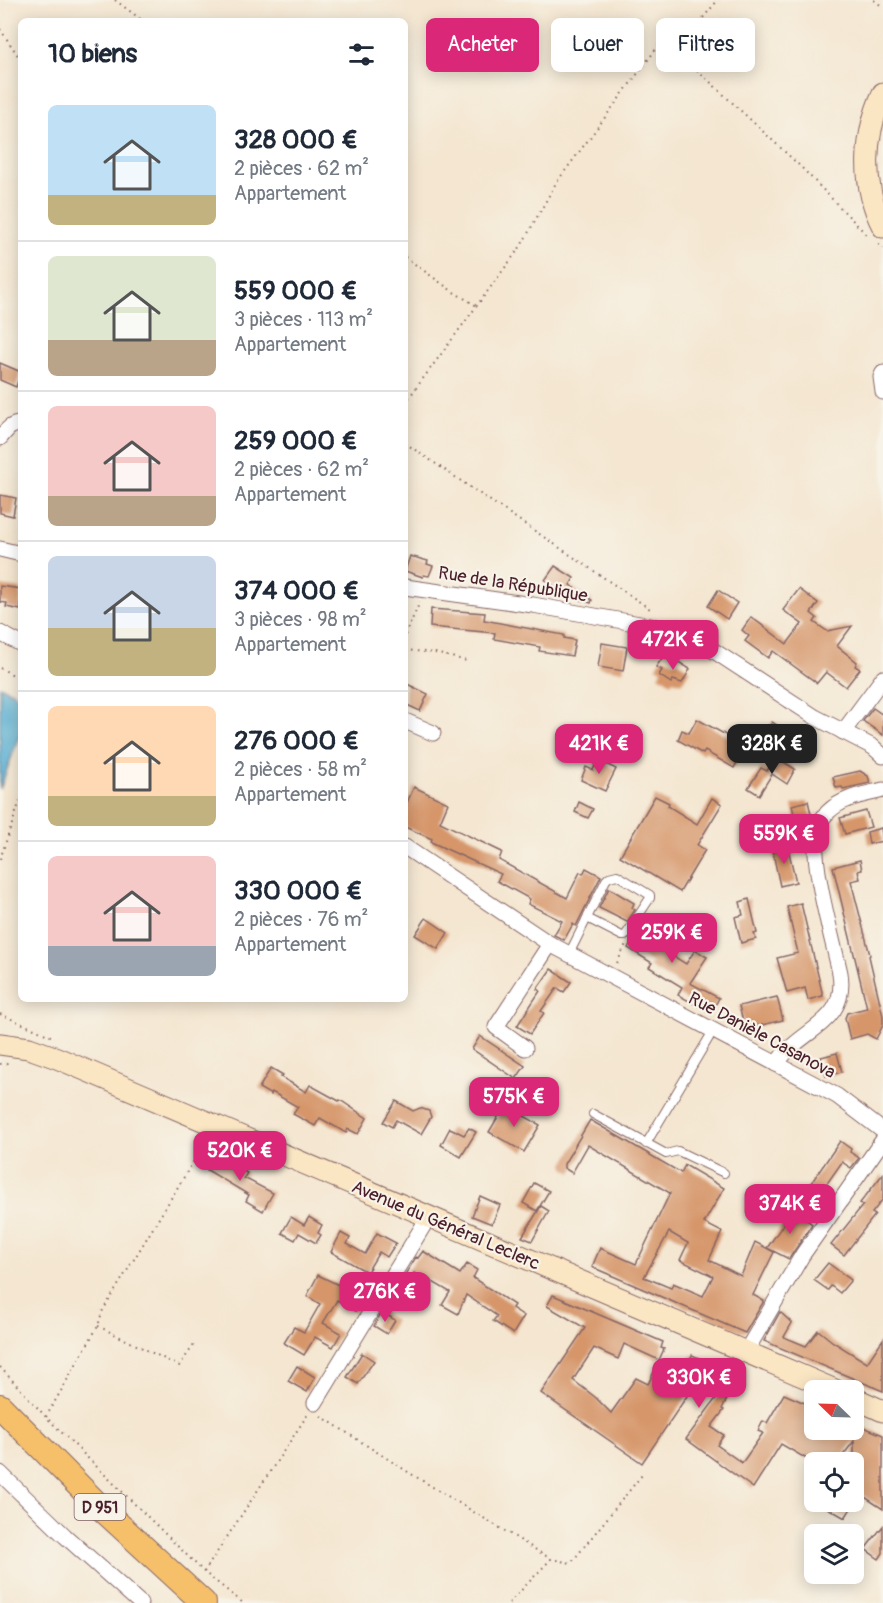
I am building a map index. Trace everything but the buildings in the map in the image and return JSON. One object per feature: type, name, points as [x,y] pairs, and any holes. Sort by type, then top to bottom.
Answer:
[{"type":"main road","points":[[875,234],[867,168],[868,143],[872,122],[883,93]]},
{"type":"main road","name":"Avenue du Général Leclerc","points":[[0,1044],[29,1048],[57,1058],[811,1380]]},
{"type":"main road","points":[[864,1402],[883,1411]]},
{"type":"main road","name":"D 951","points":[[0,1406],[103,1510],[204,1603]]},
{"type":"main road","name":"D 951","points":[[0,1420],[58,1483],[180,1603]]},
{"type":"street","points":[[883,373],[881,377],[883,392]]},
{"type":"street","points":[[0,438],[9,427],[18,424]]},
{"type":"street","points":[[0,549],[18,554]]},
{"type":"street","name":"Rue de la République","points":[[408,587],[533,605],[685,632],[815,717],[843,732]]},
{"type":"street","points":[[0,633],[18,642]]},
{"type":"street","points":[[883,678],[843,732],[873,747],[883,756]]},
{"type":"street","points":[[408,722],[433,733]]},
{"type":"street","points":[[776,1064],[795,1043],[823,1023],[836,1007],[842,985],[818,875],[817,832],[827,813],[835,806],[855,797],[883,790]]},
{"type":"street","name":"Rue Danièle Casanova","points":[[408,849],[550,944],[837,1096],[883,1131]]},
{"type":"street","points":[[525,1048],[496,1027],[550,944]]},
{"type":"street","points":[[745,1353],[803,1254],[883,1140]]},
{"type":"street","points":[[313,1406],[428,1218]]},
{"type":"street","points":[[0,1473],[65,1536],[140,1603]]},
{"type":"lane","points":[[569,954],[587,918],[606,880],[617,875],[650,895],[625,936],[587,918]]},
{"type":"lane","points":[[646,1144],[712,1031]]},
{"type":"lane","points":[[593,1114],[666,1154],[678,1151],[724,1173]]},
{"type":"path","points":[[115,0],[139,18]]},
{"type":"path","points":[[703,18],[718,0]]},
{"type":"path","points":[[874,0],[883,8]]},
{"type":"path","points":[[0,30],[18,56]]},
{"type":"path","points":[[408,399],[521,246],[556,183],[656,49]]},
{"type":"path","points":[[700,72],[875,234],[883,248]]},
{"type":"path","points":[[408,259],[452,291],[478,306]]},
{"type":"path","points":[[408,445],[657,614]]},
{"type":"path","points":[[408,628],[425,590]]},
{"type":"path","points":[[408,650],[435,652],[467,661]]},
{"type":"path","points":[[0,668],[18,677]]},
{"type":"path","points":[[0,859],[18,807]]},
{"type":"path","points":[[609,976],[626,947]]},
{"type":"path","points":[[0,1064],[17,1062]]},
{"type":"path","points":[[46,1418],[98,1326],[102,1312],[204,1144],[200,1138]]},
{"type":"path","points":[[98,1326],[179,1366],[194,1345]]},
{"type":"path","points":[[0,1367],[46,1418],[204,1572],[243,1603]]},
{"type":"path","points":[[204,1572],[313,1406],[408,1472],[551,1559],[571,1563],[642,1475]]},
{"type":"path","points":[[509,1603],[551,1559]]},
{"type":"water","points":[[0,686],[18,695],[18,739],[0,789]]}]
